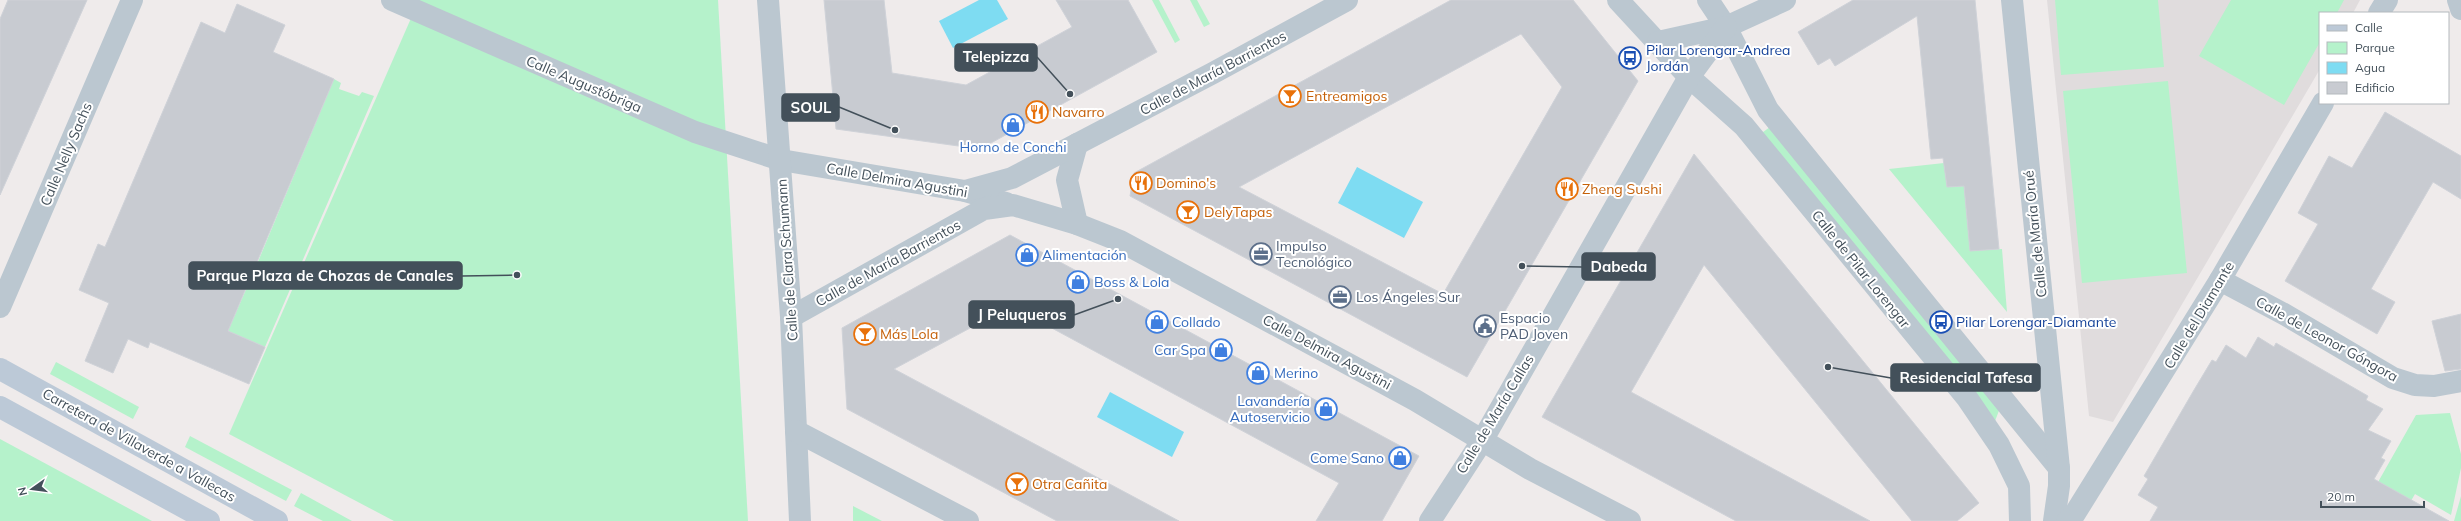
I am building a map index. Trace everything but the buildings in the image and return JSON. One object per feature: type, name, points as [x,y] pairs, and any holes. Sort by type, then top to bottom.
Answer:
[{"type":"main road","name":"Carretera de Villaverde a Vallecas","points":[[0,369],[277,521]]},
{"type":"main road","points":[[0,407],[209,521]]},
{"type":"street","name":"Calle Nelly Sachs","points":[[0,307],[132,0]]},
{"type":"street","name":"Calle Augustóbriga","points":[[392,0],[695,132],[781,160]]},
{"type":"street","name":"Calle de Clara Schumann","points":[[768,0],[781,160],[791,317],[800,521]]},
{"type":"street","name":"Calle de María Barrientos","points":[[965,191],[1012,178],[1347,0]]},
{"type":"street","name":"Calle de Pilar Lorengar","points":[[1618,0],[1689,77],[1744,126],[1967,398],[1999,445],[2019,486],[2020,521]]},
{"type":"street","name":"Calle de Pilar Lorengar","points":[[1708,0],[1726,27],[1768,110],[2059,468]]},
{"type":"street","points":[[1658,42],[1726,27],[1785,0]]},
{"type":"street","name":"Calle de María Orué","points":[[2012,0],[2059,468]]},
{"type":"street","points":[[2380,12],[2387,0]]},
{"type":"street","points":[[2458,0],[2461,9]]},
{"type":"street","points":[[1689,77],[1726,27]]},
{"type":"street","name":"Calle de María Callas","points":[[1430,521],[1482,441],[1689,77]]},
{"type":"street","name":"Calle del Diamante","points":[[2070,520],[2220,280],[2322,104]]},
{"type":"street","points":[[1077,144],[1067,180],[1078,224]]},
{"type":"street","name":"Calle Delmira Agustini","points":[[781,160],[965,191],[1078,224],[1134,249],[1415,400],[1530,469],[1630,521]]},
{"type":"street","name":"Calle Delmira Agustini","points":[[984,210],[1013,205]]},
{"type":"street","name":"Calle de María Barrientos","points":[[791,317],[984,210]]},
{"type":"street","name":"Calle de Leonor Góngora","points":[[2220,280],[2284,314],[2393,378],[2415,385],[2434,386],[2461,381]]},
{"type":"street","points":[[796,431],[968,521]]},
{"type":"street","points":[[2059,468],[2060,486],[2070,520]]},
{"type":"shaded area","points":[[2047,0],[2360,0],[2354,12],[2319,12],[2319,71],[2113,422],[2089,416]]},
{"type":"green space","points":[[419,0],[718,0],[748,521],[394,521],[229,434]]},
{"type":"green space","points":[[1152,0],[1159,0],[1180,40],[1175,43]]},
{"type":"green space","points":[[1190,0],[1197,0],[1210,24],[1204,27]]},
{"type":"green space","points":[[2055,0],[2158,0],[2164,67],[2061,75]]},
{"type":"green space","points":[[2231,0],[2344,0],[2338,12],[2319,12],[2319,44],[2284,105],[2199,56]]},
{"type":"green space","points":[[334,79],[341,83],[339,89],[359,96],[362,92],[374,96],[265,347],[228,331],[251,278],[269,285],[274,271],[257,264]]},
{"type":"green space","points":[[2168,81],[2187,273],[2082,283],[2063,91]]},
{"type":"green space","points":[[1770,127],[2000,408],[1995,421],[1759,135]]},
{"type":"green space","points":[[1944,163],[1947,187],[1964,186],[1970,251],[2002,249],[2007,312],[1889,169]]},
{"type":"green space","points":[[56,362],[139,407],[133,419],[50,374]]},
{"type":"green space","points":[[2450,413],[2461,454],[2461,468],[2451,515],[2415,494],[2399,521],[2356,521],[2416,415]]},
{"type":"green space","points":[[190,436],[292,490],[286,501],[185,447]]},
{"type":"green space","points":[[0,439],[152,521],[0,521]]},
{"type":"green space","points":[[301,493],[352,521],[323,521],[294,506]]},
{"type":"green space","points":[[2461,496],[2461,521],[2454,521]]},
{"type":"green space","points":[[853,506],[882,521],[853,521]]},
{"type":"water","points":[[979,0],[997,0],[1008,19],[953,48],[939,21]]},
{"type":"water","points":[[1357,167],[1423,202],[1404,238],[1338,203]]},
{"type":"water","points":[[1110,392],[1184,432],[1172,457],[1097,417]]},
{"type":"place","name":"Pilar Lorengar-Andrea Jordán","points":[[1630,58]]},
{"type":"place","name":"Telepizza","points":[[1070,94]]},
{"type":"place","name":"Entreamigos","points":[[1290,96]]},
{"type":"place","name":"Navarro","points":[[1037,112]]},
{"type":"place","name":"Horno de Conchi","points":[[1013,125]]},
{"type":"place","name":"SOUL","points":[[895,130]]},
{"type":"place","name":"Domino's","points":[[1141,183]]},
{"type":"place","name":"Zheng Sushi","points":[[1567,189]]},
{"type":"place","name":"DelyTapas","points":[[1188,212]]},
{"type":"place","name":"Impulso Tecnológico","points":[[1261,254]]},
{"type":"place","name":"Alimentación","points":[[1027,255]]},
{"type":"place","name":"Dabeda","points":[[1522,266]]},
{"type":"place","name":"Parque Plaza de Chozas de Canales","points":[[517,275]]},
{"type":"place","name":"Boss & Lola","points":[[1078,282]]},
{"type":"place","name":"Los Ángeles Sur","points":[[1340,297]]},
{"type":"place","name":"J Peluqueros","points":[[1118,299]]},
{"type":"place","name":"Collado","points":[[1157,322]]},
{"type":"place","name":"Pilar Lorengar-Diamante","points":[[1941,322]]},
{"type":"place","name":"Espacio PAD Joven","points":[[1485,326]]},
{"type":"place","name":"Más Lola","points":[[865,334]]},
{"type":"place","name":"Car Spa","points":[[1221,350]]},
{"type":"place","name":"Residencial Tafesa","points":[[1828,367]]},
{"type":"place","name":"Merino","points":[[1258,373]]},
{"type":"place","name":"Lavandería Autoservicio","points":[[1326,409]]},
{"type":"place","name":"Come Sano","points":[[1400,458]]},
{"type":"place","name":"Otra Cañita","points":[[1017,484]]}]
